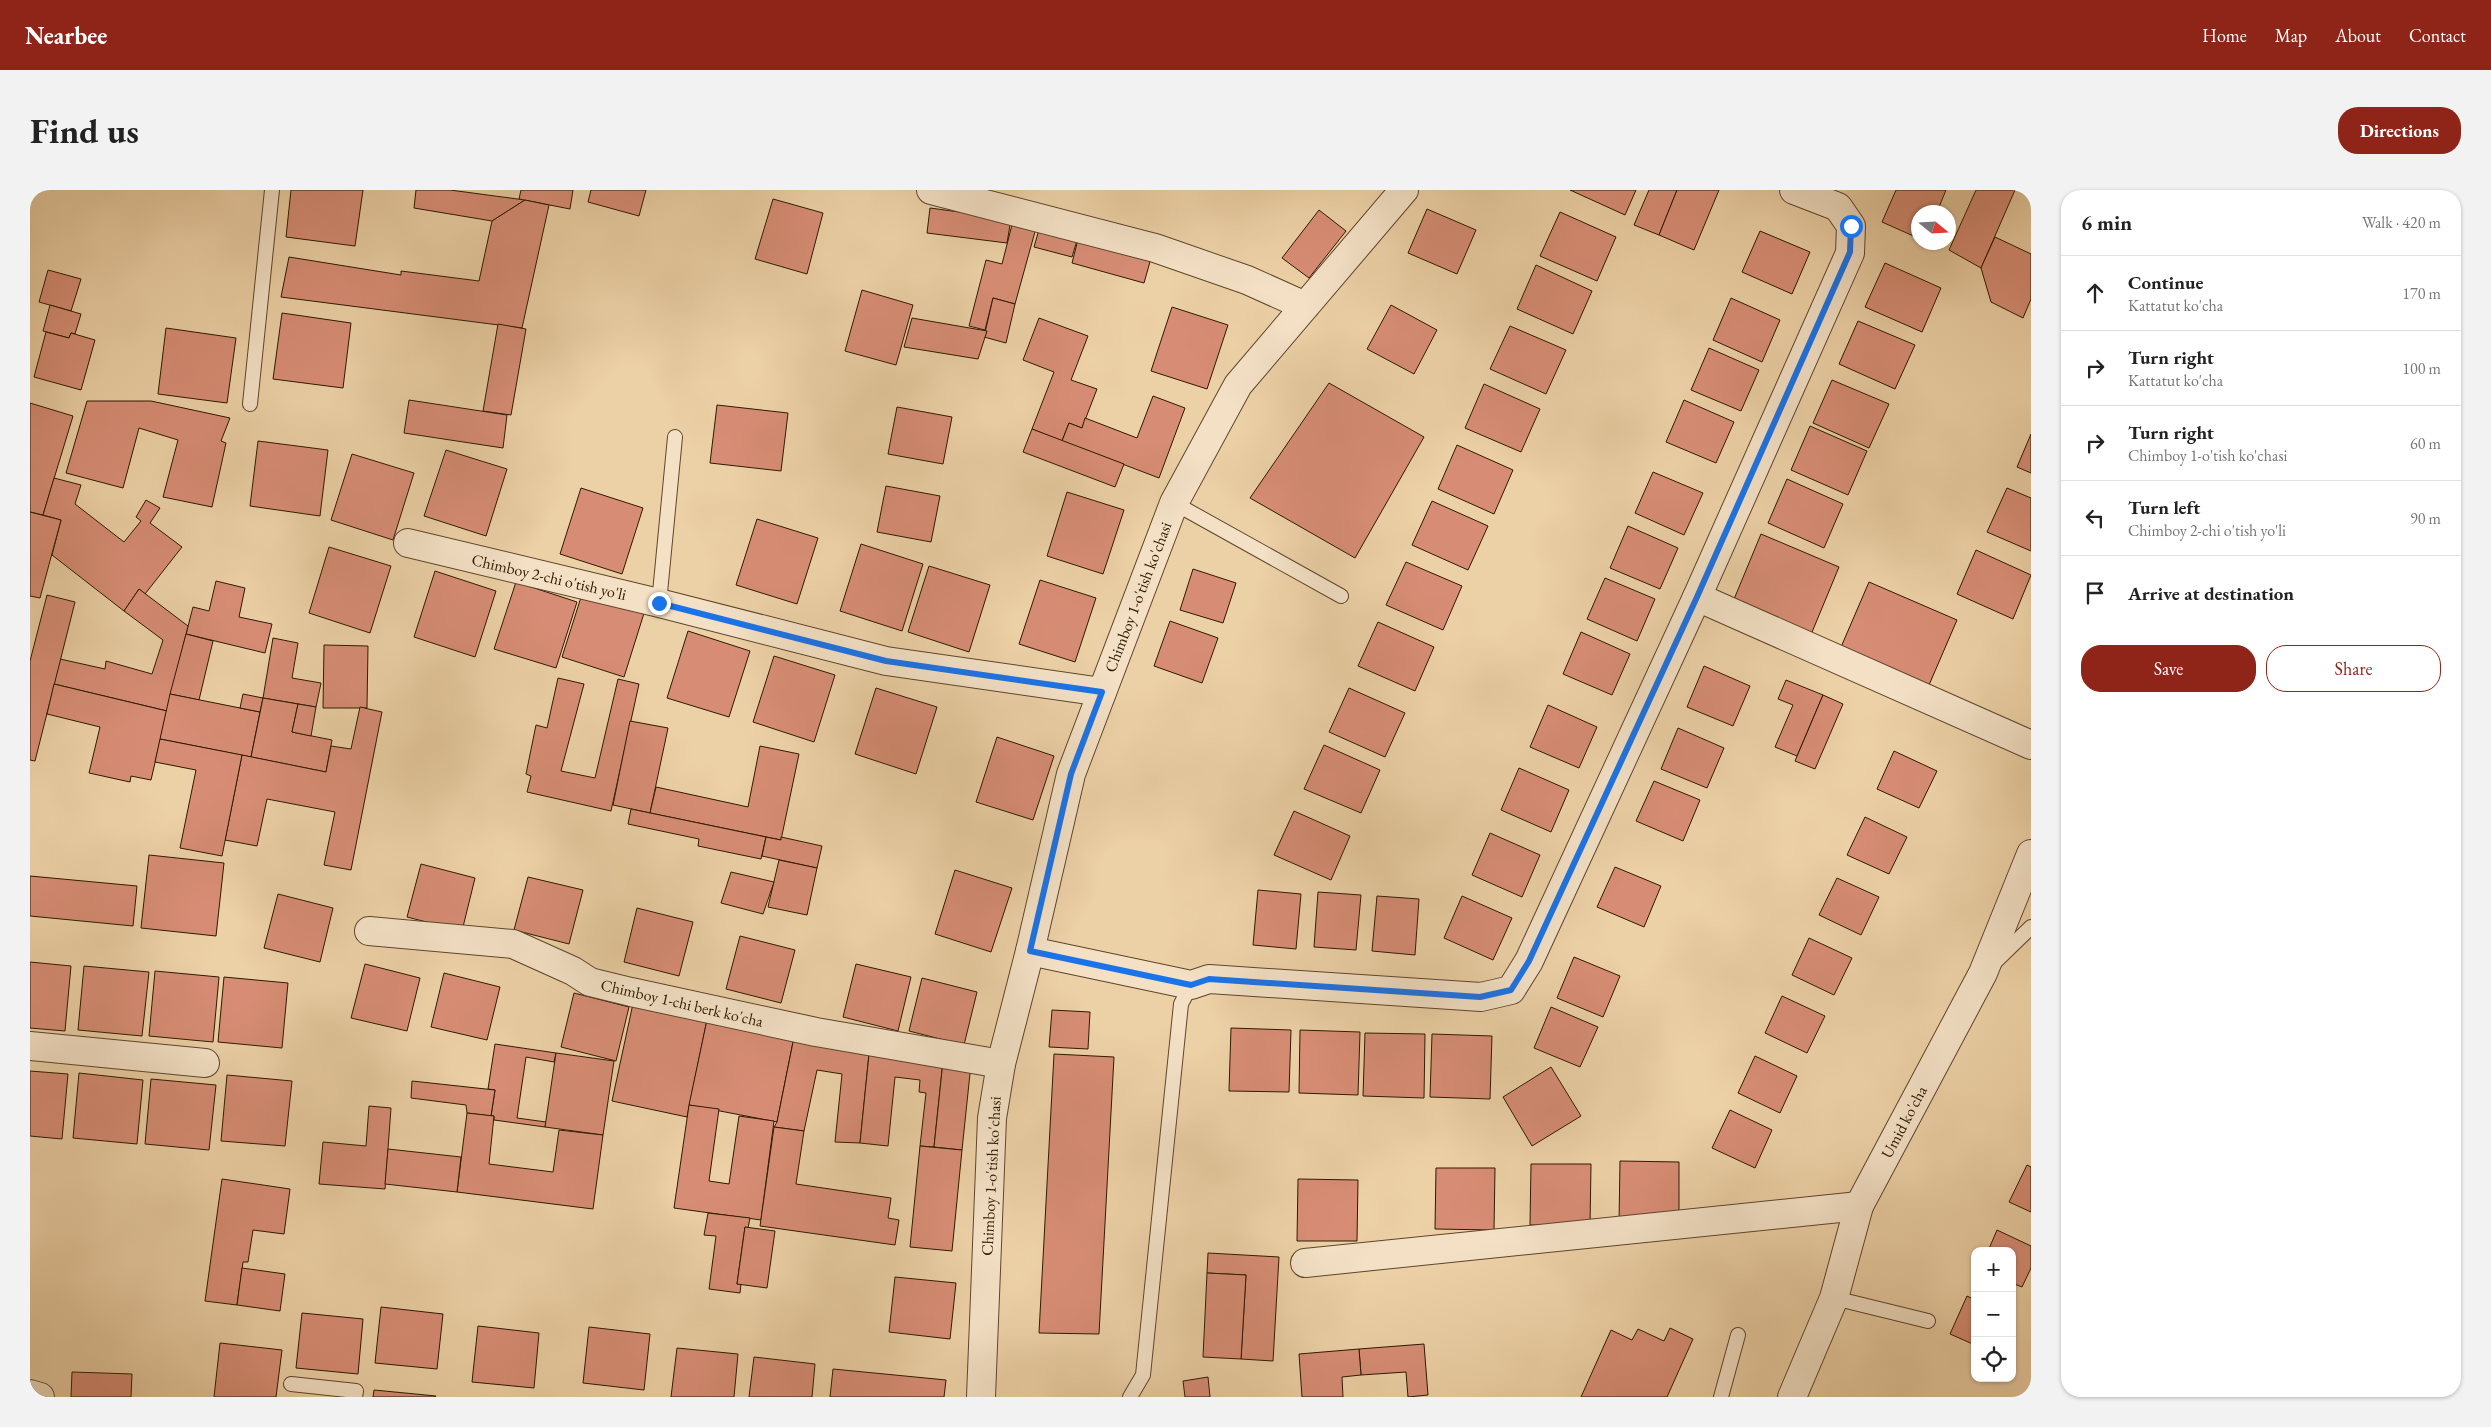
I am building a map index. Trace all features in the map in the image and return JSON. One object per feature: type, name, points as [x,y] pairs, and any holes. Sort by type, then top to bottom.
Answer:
[{"type":"street","points":[[931,190],[1155,248],[1247,280],[1305,306]]},
{"type":"street","name":"Chimboy 1-o'tish ko'chasi","points":[[981,1397],[992,1118],[1001,1064],[1030,951],[1071,774],[1174,503],[1238,385],[1404,190]]},
{"type":"street","points":[[1030,951],[1191,985],[1209,979],[1480,997],[1511,990],[1529,961],[1697,597],[1850,252],[1851,226],[1838,207],[1794,190]]},
{"type":"street","name":"Chimboy 2-chi o'tish yo'li","points":[[408,543],[659,603],[886,661],[1102,692]]},
{"type":"street","points":[[1697,597],[2031,745]]},
{"type":"street","name":"Umid ko'cha","points":[[1792,1397],[1834,1298],[1859,1206],[1983,973],[2031,854]]},
{"type":"street","name":"Chimboy 1-chi berk ko'cha","points":[[369,931],[513,944],[574,972],[590,982],[816,1032],[1001,1064]]},
{"type":"street","points":[[30,1046],[205,1063]]},
{"type":"street","points":[[1305,1263],[1859,1206]]},
{"type":"street","points":[[30,1394],[40,1397]]},
{"type":"lane","points":[[250,404],[272,190]]},
{"type":"lane","points":[[659,603],[674,437]]},
{"type":"lane","points":[[1174,503],[1341,596]]},
{"type":"lane","points":[[1983,973],[2031,927]]},
{"type":"lane","points":[[1130,1397],[1144,1375],[1181,1004],[1191,985]]},
{"type":"lane","points":[[1834,1298],[1928,1321]]},
{"type":"lane","points":[[1721,1397],[1738,1335]]},
{"type":"lane","points":[[291,1384],[356,1391],[355,1397]]},
{"type":"building","points":[[291,190],[363,190],[355,246],[286,237]]},
{"type":"building","points":[[416,190],[450,190],[525,200],[492,221],[414,208]]},
{"type":"building","points":[[521,190],[573,190],[570,209],[519,199]]},
{"type":"building","points":[[591,190],[646,190],[639,216],[588,202]]},
{"type":"building","points":[[1570,190],[1636,190],[1625,215]]},
{"type":"building","points":[[1649,190],[1677,190],[1659,235],[1634,225]]},
{"type":"building","points":[[1677,190],[1719,190],[1694,250],[1659,235]]},
{"type":"building","points":[[1896,190],[1946,190],[1940,205],[1911,205],[1911,235],[1882,222]]},
{"type":"building","points":[[1976,190],[2015,190],[1981,268],[1949,250],[1956,250],[1956,234]]},
{"type":"building","points":[[773,199],[823,213],[807,274],[755,259]]},
{"type":"building","points":[[525,200],[549,205],[522,328],[281,297],[289,257],[401,275],[401,271],[479,281],[492,221]]},
{"type":"building","points":[[930,208],[1011,219],[1007,243],[927,233]]},
{"type":"building","points":[[1427,209],[1476,230],[1457,274],[1408,253]]},
{"type":"building","points":[[1319,210],[1346,231],[1309,278],[1282,258]]},
{"type":"building","points":[[1560,212],[1616,237],[1597,281],[1540,256]]},
{"type":"building","points":[[1013,221],[1036,228],[1015,304],[993,298],[985,330],[969,326],[986,260],[1002,264]]},
{"type":"building","points":[[1040,226],[1078,237],[1072,257],[1034,247]]},
{"type":"building","points":[[1760,231],[1810,252],[1792,294],[1742,272]]},
{"type":"building","points":[[1080,232],[1153,251],[1144,283],[1072,263]]},
{"type":"building","points":[[1995,237],[2031,254],[2031,299],[2023,318],[1991,302],[1981,268]]},
{"type":"building","points":[[1885,263],[1941,288],[1922,332],[1865,307]]},
{"type":"building","points":[[1536,265],[1592,291],[1573,334],[1517,309]]},
{"type":"building","points":[[48,270],[81,279],[71,311],[39,302]]},
{"type":"building","points":[[862,290],[913,305],[896,365],[845,351]]},
{"type":"building","points":[[993,298],[1015,304],[1006,343],[984,337]]},
{"type":"building","points":[[1731,298],[1780,320],[1762,362],[1713,340]]},
{"type":"building","points":[[50,305],[81,314],[75,334],[71,333],[69,338],[43,331]]},
{"type":"building","points":[[1391,305],[1437,330],[1414,374],[1367,349]]},
{"type":"building","points":[[1172,307],[1228,325],[1207,389],[1151,371]]},
{"type":"building","points":[[282,313],[351,323],[343,388],[273,379]]},
{"type":"building","points":[[912,318],[987,331],[978,359],[904,347]]},
{"type":"building","points":[[1039,318],[1088,336],[1071,380],[1097,389],[1082,428],[1069,423],[1062,441],[1032,429],[1054,372],[1023,360]]},
{"type":"building","points":[[1858,321],[1915,345],[1895,389],[1839,364]]},
{"type":"building","points":[[498,324],[526,329],[511,415],[483,411]]},
{"type":"building","points":[[1510,326],[1566,350],[1546,394],[1490,369]]},
{"type":"building","points":[[166,328],[236,338],[227,403],[158,394]]},
{"type":"building","points":[[46,332],[69,338],[71,333],[95,340],[81,390],[34,377]]},
{"type":"building","points":[[1709,348],[1759,370],[1741,411],[1691,390]]},
{"type":"building","points":[[1832,380],[1889,404],[1869,448],[1813,423]]},
{"type":"building","points":[[1329,383],[1424,437],[1355,558],[1250,498]]},
{"type":"building","points":[[1484,384],[1540,409],[1521,452],[1465,428]]},
{"type":"building","points":[[1153,396],[1185,408],[1159,478],[1062,441],[1069,423],[1082,428],[1085,418],[1137,438]]},
{"type":"building","points":[[409,400],[507,415],[503,448],[404,433]]},
{"type":"building","points":[[1684,400],[1734,422],[1716,463],[1666,442]]},
{"type":"building","points":[[87,401],[151,401],[230,418],[221,441],[226,443],[212,507],[163,497],[178,440],[139,428],[123,488],[66,473]]},
{"type":"building","points":[[30,403],[73,416],[43,515],[30,512]]},
{"type":"building","points":[[717,405],[788,413],[781,471],[710,463]]},
{"type":"building","points":[[897,407],[952,417],[943,464],[888,454]]},
{"type":"building","points":[[1810,426],[1867,451],[1848,495],[1791,470]]},
{"type":"building","points":[[1032,429],[1124,464],[1115,487],[1023,452]]},
{"type":"building","points":[[2031,434],[2031,473],[2017,467]]},
{"type":"building","points":[[258,441],[328,450],[320,516],[250,506]]},
{"type":"building","points":[[1457,445],[1513,470],[1494,514],[1438,489]]},
{"type":"building","points":[[446,450],[507,469],[486,536],[424,516]]},
{"type":"building","points":[[352,454],[414,473],[393,540],[331,520]]},
{"type":"building","points":[[1653,472],[1703,493],[1684,535],[1635,513]]},
{"type":"building","points":[[54,478],[81,485],[75,504],[124,542],[141,521],[136,517],[146,500],[160,508],[150,523],[182,547],[145,594],[139,589],[124,611],[52,555],[61,520],[43,515]]},
{"type":"building","points":[[1787,479],[1843,504],[1824,548],[1768,523]]},
{"type":"building","points":[[886,486],[940,496],[931,542],[877,532]]},
{"type":"building","points":[[581,488],[643,508],[622,574],[560,554]]},
{"type":"building","points":[[2007,488],[2031,498],[2031,551],[1987,532]]},
{"type":"building","points":[[1067,492],[1124,510],[1103,574],[1047,556]]},
{"type":"building","points":[[1432,501],[1488,526],[1468,570],[1412,545]]},
{"type":"building","points":[[30,512],[61,520],[40,598],[30,596]]},
{"type":"building","points":[[757,519],[818,538],[797,604],[736,585]]},
{"type":"building","points":[[1628,526],[1678,548],[1660,589],[1610,568]]},
{"type":"building","points":[[1761,534],[1839,567],[1810,637],[1732,604]]},
{"type":"building","points":[[861,544],[923,564],[902,631],[840,611]]},
{"type":"building","points":[[329,547],[391,566],[370,633],[309,613]]},
{"type":"building","points":[[1976,550],[2031,575],[2013,619],[1957,594]]},
{"type":"building","points":[[1406,562],[1462,586],[1443,630],[1386,605]]},
{"type":"building","points":[[929,566],[990,585],[969,652],[908,632]]},
{"type":"building","points":[[1193,569],[1236,583],[1223,623],[1180,610]]},
{"type":"building","points":[[435,571],[496,591],[475,657],[414,637]]},
{"type":"building","points":[[1605,578],[1655,599],[1637,641],[1587,619]]},
{"type":"building","points":[[1040,580],[1096,598],[1075,662],[1019,644]]},
{"type":"building","points":[[216,581],[245,588],[239,617],[272,624],[265,653],[186,634],[193,607],[209,611]]},
{"type":"building","points":[[516,582],[577,602],[556,668],[494,649]]},
{"type":"building","points":[[1869,582],[1957,620],[1926,692],[1838,654]]},
{"type":"building","points":[[139,589],[188,626],[167,711],[54,684],[60,659],[105,669],[106,661],[152,674],[163,640],[124,611]]},
{"type":"building","points":[[583,591],[645,610],[624,677],[562,657]]},
{"type":"building","points":[[47,595],[75,602],[35,761],[30,760],[30,661]]},
{"type":"building","points":[[1170,621],[1218,638],[1202,683],[1154,666]]},
{"type":"building","points":[[1378,622],[1434,647],[1415,691],[1358,666]]},
{"type":"building","points":[[688,631],[750,651],[729,717],[667,698]]},
{"type":"building","points":[[1581,632],[1630,654],[1612,695],[1563,674]]},
{"type":"building","points":[[186,634],[213,641],[199,700],[170,694]]},
{"type":"building","points":[[273,638],[298,643],[292,678],[321,683],[316,707],[263,698]]},
{"type":"building","points":[[324,645],[368,646],[367,708],[323,708]]},
{"type":"building","points":[[774,656],[835,675],[814,742],[753,722]]},
{"type":"building","points":[[1704,666],[1750,686],[1733,726],[1687,707]]},
{"type":"building","points":[[558,678],[584,684],[561,771],[595,778],[618,679],[639,684],[611,811],[527,792],[531,776],[526,774],[536,725],[547,728]]},
{"type":"building","points":[[1786,680],[1823,695],[1797,756],[1775,747],[1793,705],[1778,699]]},
{"type":"building","points":[[54,684],[167,711],[151,780],[131,776],[130,782],[89,773],[100,727],[47,714]]},
{"type":"building","points":[[876,688],[937,707],[916,774],[855,754]]},
{"type":"building","points":[[1349,688],[1405,713],[1385,757],[1329,732]]},
{"type":"building","points":[[170,694],[260,712],[251,757],[160,739]]},
{"type":"building","points":[[243,694],[263,698],[260,712],[240,708]]},
{"type":"building","points":[[1823,695],[1843,704],[1815,769],[1795,761]]},
{"type":"building","points":[[263,698],[298,704],[292,732],[332,740],[326,772],[251,757]]},
{"type":"building","points":[[298,704],[316,707],[311,736],[292,732]]},
{"type":"building","points":[[1548,705],[1597,727],[1579,768],[1530,747]]},
{"type":"building","points":[[360,707],[382,712],[351,870],[324,865],[335,812],[267,799],[257,846],[225,840],[242,755],[326,772],[331,746],[351,749]]},
{"type":"building","points":[[630,721],[668,728],[650,813],[613,805]]},
{"type":"building","points":[[1678,728],[1724,748],[1707,788],[1661,769]]},
{"type":"building","points":[[997,737],[1054,756],[1033,820],[976,802]]},
{"type":"building","points":[[160,739],[242,755],[222,856],[180,848],[196,770],[155,762]]},
{"type":"building","points":[[1324,745],[1380,770],[1361,813],[1304,789]]},
{"type":"building","points":[[760,746],[799,754],[781,840],[650,813],[656,787],[748,807]]},
{"type":"building","points":[[1894,751],[1937,771],[1919,808],[1877,789]]},
{"type":"building","points":[[1519,768],[1569,790],[1551,832],[1501,810]]},
{"type":"building","points":[[1654,781],[1700,800],[1683,841],[1636,821]]},
{"type":"building","points":[[631,809],[766,837],[761,859],[698,846],[699,839],[628,824]]},
{"type":"building","points":[[1294,811],[1350,836],[1331,880],[1274,855]]},
{"type":"building","points":[[1865,817],[1907,837],[1889,874],[1847,855]]},
{"type":"building","points":[[1490,833],[1540,855],[1522,897],[1472,875]]},
{"type":"building","points":[[766,837],[781,840],[781,837],[822,846],[817,868],[762,856]]},
{"type":"building","points":[[149,855],[224,863],[216,936],[141,928]]},
{"type":"building","points":[[779,860],[817,868],[807,915],[768,907]]},
{"type":"building","points":[[421,864],[475,878],[462,931],[407,917]]},
{"type":"building","points":[[1615,867],[1661,886],[1644,927],[1597,907]]},
{"type":"building","points":[[955,870],[1012,888],[991,952],[935,934]]},
{"type":"building","points":[[731,872],[774,882],[763,914],[721,903]]},
{"type":"building","points":[[30,876],[137,886],[133,926],[30,916]]},
{"type":"building","points":[[528,877],[583,890],[569,944],[514,930]]},
{"type":"building","points":[[1837,878],[1879,897],[1861,935],[1819,915]]},
{"type":"building","points":[[1258,890],[1301,894],[1296,949],[1253,945]]},
{"type":"building","points":[[1318,892],[1361,895],[1356,950],[1314,947]]},
{"type":"building","points":[[278,894],[333,908],[320,962],[264,948]]},
{"type":"building","points":[[1377,896],[1419,899],[1415,955],[1372,951]]},
{"type":"building","points":[[1462,896],[1512,918],[1493,960],[1444,938]]},
{"type":"building","points":[[637,908],[693,922],[679,976],[624,962]]},
{"type":"building","points":[[740,936],[795,950],[781,1003],[726,989]]},
{"type":"building","points":[[1809,938],[1852,958],[1834,995],[1792,975]]},
{"type":"building","points":[[1574,957],[1620,976],[1603,1017],[1557,998]]},
{"type":"building","points":[[30,962],[71,966],[65,1031],[30,1028]]},
{"type":"building","points":[[365,964],[420,978],[407,1031],[351,1018]]},
{"type":"building","points":[[856,964],[911,977],[898,1031],[843,1017]]},
{"type":"building","points":[[84,966],[149,972],[142,1036],[78,1030]]},
{"type":"building","points":[[155,971],[219,977],[213,1042],[149,1036]]},
{"type":"building","points":[[444,973],[500,987],[487,1040],[431,1027]]},
{"type":"building","points":[[224,977],[288,983],[282,1048],[218,1042]]},
{"type":"building","points":[[922,978],[977,992],[964,1045],[909,1031]]},
{"type":"building","points":[[574,993],[629,1007],[616,1061],[561,1047]]},
{"type":"building","points":[[1782,996],[1825,1016],[1807,1053],[1765,1033]]},
{"type":"building","points":[[634,999],[708,1015],[687,1117],[612,1101]]},
{"type":"building","points":[[1551,1007],[1598,1027],[1580,1067],[1534,1048]]},
{"type":"building","points":[[1052,1010],[1090,1012],[1088,1049],[1049,1047]]},
{"type":"building","points":[[708,1015],[795,1032],[777,1122],[689,1105]]},
{"type":"building","points":[[1231,1028],[1291,1030],[1289,1092],[1229,1091]]},
{"type":"building","points":[[1300,1030],[1360,1032],[1358,1095],[1299,1093]]},
{"type":"building","points":[[795,1032],[869,1054],[860,1143],[835,1142],[842,1074],[817,1070],[804,1131],[774,1127],[777,1122]]},
{"type":"building","points":[[1365,1033],[1425,1034],[1424,1098],[1363,1096]]},
{"type":"building","points":[[1432,1034],[1492,1036],[1490,1099],[1430,1097]]},
{"type":"building","points":[[495,1044],[556,1053],[554,1062],[526,1057],[517,1118],[546,1122],[545,1127],[494,1120],[494,1116],[491,1116],[495,1090],[488,1089]]},
{"type":"building","points":[[556,1053],[614,1061],[603,1135],[545,1127]]},
{"type":"building","points":[[869,1054],[943,1061],[934,1147],[920,1146],[926,1093],[919,1092],[920,1080],[895,1077],[888,1146],[860,1143]]},
{"type":"building","points":[[1054,1054],[1114,1057],[1099,1334],[1039,1333]]},
{"type":"building","points":[[1755,1056],[1797,1076],[1780,1113],[1738,1093]]},
{"type":"building","points":[[943,1061],[971,1064],[962,1150],[934,1147]]},
{"type":"building","points":[[1551,1067],[1581,1116],[1532,1146],[1503,1097]]},
{"type":"building","points":[[30,1071],[68,1074],[62,1139],[30,1136]]},
{"type":"building","points":[[79,1073],[143,1080],[137,1144],[73,1138]]},
{"type":"building","points":[[227,1075],[292,1081],[285,1146],[221,1141]]},
{"type":"building","points":[[151,1079],[216,1085],[209,1150],[145,1144]]},
{"type":"building","points":[[412,1081],[495,1090],[491,1116],[467,1113],[466,1105],[411,1098]]},
{"type":"building","points":[[689,1105],[719,1109],[709,1181],[729,1184],[739,1116],[774,1121],[761,1220],[674,1208]]},
{"type":"building","points":[[369,1106],[391,1108],[385,1189],[319,1184],[323,1142],[366,1146]]},
{"type":"building","points":[[1730,1110],[1772,1130],[1755,1168],[1712,1148]]},
{"type":"building","points":[[467,1113],[494,1116],[489,1164],[553,1172],[559,1130],[603,1135],[593,1209],[457,1192]]},
{"type":"building","points":[[774,1127],[804,1131],[796,1184],[891,1198],[888,1218],[899,1220],[895,1245],[760,1226]]},
{"type":"building","points":[[920,1146],[962,1150],[952,1251],[910,1247]]},
{"type":"building","points":[[388,1149],[461,1157],[457,1192],[385,1184]]},
{"type":"building","points":[[1620,1161],[1679,1162],[1679,1224],[1619,1223]]},
{"type":"building","points":[[1531,1164],[1591,1164],[1590,1226],[1530,1225]]},
{"type":"building","points":[[2027,1165],[2031,1167],[2031,1212],[2009,1202]]},
{"type":"building","points":[[1436,1168],[1495,1168],[1494,1230],[1435,1229]]},
{"type":"building","points":[[222,1179],[290,1189],[284,1234],[253,1230],[248,1262],[243,1262],[237,1305],[205,1301]]},
{"type":"building","points":[[1298,1179],[1358,1180],[1357,1241],[1297,1241]]},
{"type":"building","points":[[708,1213],[750,1218],[748,1228],[745,1227],[737,1284],[741,1284],[740,1293],[709,1289],[716,1236],[704,1235]]},
{"type":"building","points":[[745,1227],[775,1231],[767,1288],[737,1284]]},
{"type":"building","points":[[1997,1230],[2031,1246],[2031,1268],[2022,1287],[2016,1285],[2016,1247],[1990,1247]]},
{"type":"building","points":[[1208,1253],[1279,1257],[1273,1361],[1241,1359],[1246,1275],[1207,1273]]},
{"type":"building","points":[[242,1268],[285,1274],[280,1311],[237,1305]]},
{"type":"building","points":[[1207,1273],[1246,1275],[1241,1359],[1203,1357]]},
{"type":"building","points":[[895,1277],[956,1283],[950,1339],[889,1332]]},
{"type":"building","points":[[1967,1296],[1971,1298],[1971,1343],[1950,1334]]},
{"type":"building","points":[[381,1307],[443,1314],[437,1369],[375,1363]]},
{"type":"building","points":[[302,1313],[363,1319],[358,1374],[296,1368]]},
{"type":"building","points":[[478,1326],[539,1333],[534,1388],[472,1382]]},
{"type":"building","points":[[589,1327],[650,1334],[644,1390],[583,1383]]},
{"type":"building","points":[[1670,1328],[1693,1339],[1667,1397],[1581,1397],[1611,1330],[1632,1340],[1638,1329],[1664,1341]]},
{"type":"building","points":[[220,1343],[282,1350],[276,1397],[214,1397]]},
{"type":"building","points":[[1424,1344],[1428,1395],[1408,1397],[1406,1372],[1361,1375],[1359,1349]]},
{"type":"building","points":[[677,1348],[738,1354],[734,1397],[671,1397]]},
{"type":"building","points":[[1359,1349],[1361,1375],[1342,1377],[1343,1397],[1302,1397],[1299,1354]]},
{"type":"building","points":[[754,1357],[815,1364],[812,1397],[749,1397]]},
{"type":"building","points":[[833,1369],[946,1380],[944,1397],[830,1397]]},
{"type":"building","points":[[72,1372],[132,1374],[131,1397],[71,1397]]},
{"type":"building","points":[[1208,1377],[1210,1397],[1185,1397],[1183,1381]]},
{"type":"building","points":[[374,1390],[436,1396],[373,1397]]},
{"type":"route","points":[[659,603],[886,661],[1102,692],[1071,774],[1030,951],[1191,985],[1209,979],[1480,997],[1511,990],[1529,961],[1697,597],[1850,252],[1851,226]]}]
